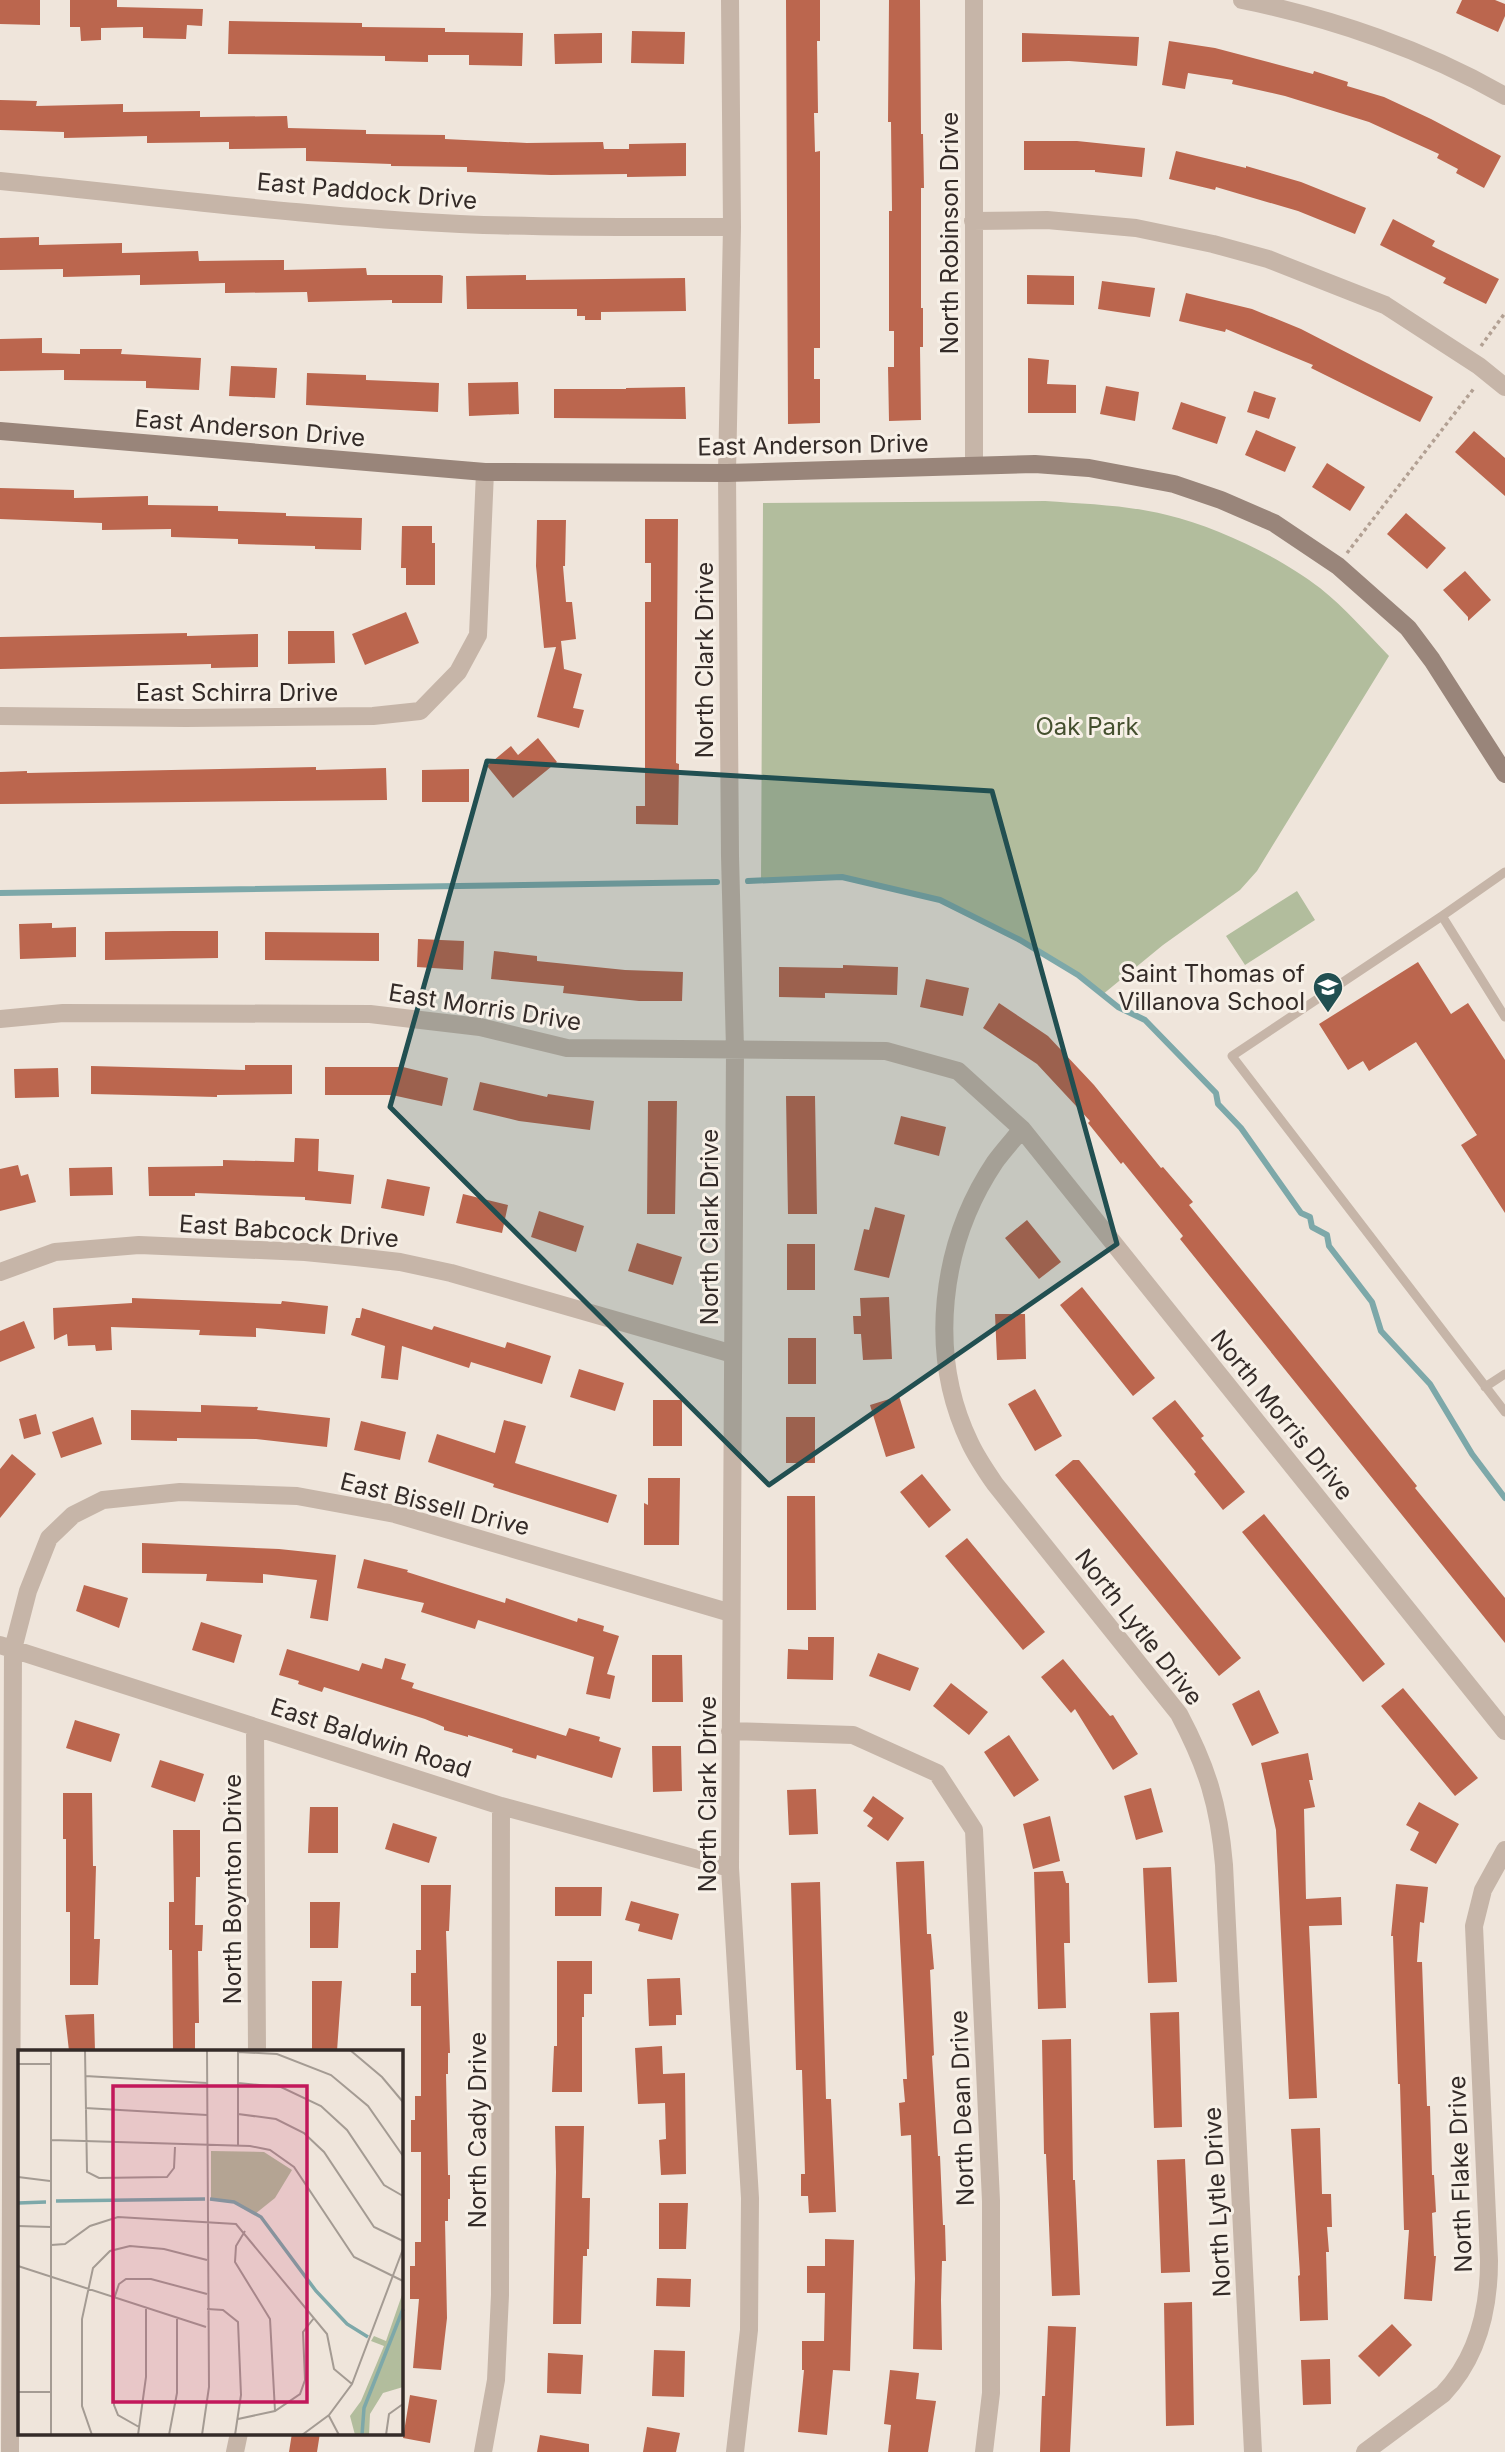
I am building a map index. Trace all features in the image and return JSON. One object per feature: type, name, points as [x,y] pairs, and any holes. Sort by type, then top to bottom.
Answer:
[{"type":"street","name":"North Clark Drive","points":[[730,0],[732,227],[727,473],[730,856],[735,1049],[730,1868],[750,2198],[749,2330],[735,2452]]},
{"type":"street","name":"North Robinson Drive","points":[[974,0],[974,465]]},
{"type":"street","points":[[1242,0],[1359,31],[1447,67],[1505,96]]},
{"type":"street","name":"East Paddock Drive","points":[[0,181],[458,224],[570,228],[732,227]]},
{"type":"street","points":[[973,221],[1047,220],[1136,228],[1268,259],[1385,305],[1479,366],[1505,387]]},
{"type":"street","name":"East Anderson Drive","points":[[0,431],[485,472],[727,473],[974,465],[1065,465],[1174,484],[1203,493],[1274,523],[1338,566],[1408,628],[1433,660],[1505,774]]},
{"type":"street","name":"East Schirra Drive","points":[[0,716],[373,716],[420,710],[458,672],[478,635],[485,472]]},
{"type":"street","name":"East Morris Drive","points":[[0,1019],[63,1013],[370,1014],[481,1027],[567,1048],[886,1051],[958,1071],[1022,1129]]},
{"type":"street","name":"North Morris Drive","points":[[1022,1129],[1505,1731]]},
{"type":"street","name":"North Lytle Drive","points":[[1022,1129],[995,1161],[977,1191],[956,1242],[944,1304],[947,1366],[959,1415],[983,1466],[1179,1714],[1210,1780],[1218,1810],[1224,1865],[1253,2452]]},
{"type":"street","name":"East Babcock Drive","points":[[0,1272],[55,1252],[138,1245],[304,1252],[356,1257],[400,1262],[451,1273],[733,1354]]},
{"type":"street","name":"East Bissell Drive","points":[[7,1647],[49,1538],[73,1515],[103,1500],[180,1492],[297,1496],[395,1514],[731,1613]]},
{"type":"street","points":[[7,1647],[10,2452]]},
{"type":"street","name":"East Baldwin Road","points":[[7,1647],[501,1806],[730,1868]]},
{"type":"street","name":"North Boynton Drive","points":[[255,1727],[257,2050]]},
{"type":"street","name":"North Dean Drive","points":[[730,1731],[853,1735],[937,1773],[974,1830],[991,2201],[991,2393],[984,2452]]},
{"type":"street","name":"North Cady Drive","points":[[483,2452],[496,2380],[500,2295],[501,1806]]},
{"type":"street","name":"North Flake Drive","points":[[1364,2452],[1451,2386],[1473,2349],[1485,2311],[1489,2261],[1474,1926],[1483,1890],[1505,1850]]},
{"type":"street","points":[[235,2452],[239,2434]]},
{"type":"lane","points":[[1505,872],[1232,1056],[1505,1412]]},
{"type":"lane","points":[[1442,916],[1505,1017]]},
{"type":"lane","points":[[1485,1387],[1505,1374]]},
{"type":"path","points":[[1338,566],[1477,385],[1478,351],[1505,313]]},
{"type":"highlighted area","points":[[487,761],[992,791],[1117,1244],[769,1485],[390,1107]]},
{"type":"green space","name":"Oak Park","points":[[1045,501],[1106,505],[1152,512],[1186,520],[1247,544],[1286,565],[1320,588],[1389,656],[1257,871],[1240,890],[1163,945],[1102,995],[1078,975],[1020,940],[940,900],[842,877],[761,880],[763,503]]},
{"type":"green space","points":[[1297,891],[1315,920],[1245,965],[1226,936]]},
{"type":"building","points":[[0,0],[40,0],[40,25],[0,24]]},
{"type":"building","points":[[70,0],[117,0],[117,7],[203,9],[202,26],[187,25],[186,39],[143,38],[143,27],[101,28],[101,40],[81,41],[80,27],[70,27]]},
{"type":"building","points":[[786,0],[820,0],[820,41],[817,41],[818,113],[814,113],[815,152],[820,151],[820,348],[814,348],[814,379],[820,379],[820,423],[788,424]]},
{"type":"building","points":[[889,0],[920,0],[924,188],[921,188],[921,420],[889,421],[888,367],[894,367],[894,331],[889,331],[889,211],[892,211],[891,122],[888,122]]},
{"type":"building","points":[[1462,0],[1495,0],[1505,4],[1505,16],[1498,32],[1456,13]]},
{"type":"building","points":[[229,21],[362,23],[362,27],[523,33],[522,66],[469,65],[469,55],[428,55],[428,62],[385,61],[385,56],[228,54]]},
{"type":"building","points":[[632,31],[685,32],[684,64],[631,63]]},
{"type":"building","points":[[602,33],[602,63],[555,64],[554,34]]},
{"type":"building","points":[[1022,33],[1139,37],[1137,66],[1069,61],[1022,62]]},
{"type":"building","points":[[1169,41],[1215,48],[1313,74],[1314,71],[1348,82],[1347,86],[1384,97],[1501,156],[1484,188],[1456,173],[1458,169],[1437,158],[1439,154],[1369,122],[1285,96],[1232,84],[1233,80],[1188,73],[1185,89],[1162,85]]},
{"type":"building","points":[[0,100],[37,101],[36,106],[123,104],[123,112],[200,111],[200,117],[287,116],[288,128],[366,130],[366,134],[445,135],[445,139],[527,143],[603,142],[604,149],[629,149],[629,144],[686,143],[686,176],[467,172],[467,167],[306,161],[306,148],[229,149],[229,142],[147,143],[147,136],[64,138],[64,132],[0,130]]},
{"type":"building","points":[[1024,141],[1077,141],[1145,148],[1142,177],[1095,170],[1024,170]]},
{"type":"building","points":[[1176,151],[1246,166],[1301,182],[1366,208],[1355,234],[1298,211],[1216,187],[1215,190],[1169,179]]},
{"type":"building","points":[[1393,219],[1435,241],[1432,246],[1499,279],[1486,304],[1443,283],[1446,278],[1380,245]]},
{"type":"building","points":[[39,237],[39,245],[122,243],[122,253],[198,251],[199,261],[284,260],[284,270],[366,268],[367,275],[440,275],[443,276],[442,303],[392,303],[392,300],[308,302],[307,292],[225,293],[225,283],[140,285],[140,275],[63,277],[63,269],[0,270],[0,238]]},
{"type":"building","points":[[526,275],[526,280],[685,278],[686,311],[601,312],[601,320],[585,320],[585,316],[577,316],[577,309],[467,309],[466,276]]},
{"type":"building","points":[[1027,275],[1074,276],[1074,305],[1027,304]]},
{"type":"building","points":[[1102,281],[1155,288],[1150,317],[1098,309]]},
{"type":"building","points":[[1186,293],[1252,309],[1301,329],[1433,397],[1420,422],[1311,368],[1313,365],[1226,329],[1225,332],[1179,321]]},
{"type":"building","points":[[42,338],[42,353],[80,354],[80,349],[122,349],[121,354],[201,358],[199,390],[146,388],[146,381],[64,380],[64,370],[0,371],[0,339]]},
{"type":"building","points":[[1028,358],[1049,360],[1047,384],[1076,385],[1076,413],[1028,413]]},
{"type":"building","points":[[231,366],[277,368],[275,398],[229,396]]},
{"type":"building","points":[[307,373],[366,375],[366,380],[439,383],[438,412],[306,405]]},
{"type":"building","points":[[518,382],[519,414],[469,416],[468,383]]},
{"type":"building","points":[[1106,386],[1139,392],[1135,421],[1100,414]]},
{"type":"building","points":[[685,387],[686,419],[554,418],[554,389]]},
{"type":"building","points":[[1254,391],[1276,398],[1269,419],[1247,412]]},
{"type":"building","points":[[1181,402],[1226,417],[1217,444],[1172,429]]},
{"type":"building","points":[[1256,430],[1296,447],[1285,472],[1245,455]]},
{"type":"building","points":[[1474,431],[1505,458],[1505,496],[1455,452]]},
{"type":"building","points":[[1327,463],[1365,487],[1350,511],[1312,487]]},
{"type":"building","points":[[0,488],[74,490],[74,498],[148,496],[148,505],[218,506],[218,511],[362,518],[361,550],[238,544],[238,539],[171,537],[171,529],[102,530],[102,523],[0,519]]},
{"type":"building","points":[[1406,513],[1446,548],[1427,569],[1387,534]]},
{"type":"building","points":[[645,519],[678,519],[678,825],[636,824],[636,806],[645,806],[645,602],[651,602],[651,563],[645,563]]},
{"type":"building","points":[[537,520],[566,520],[563,566],[566,602],[572,602],[576,639],[561,641],[564,669],[582,674],[573,708],[584,710],[579,728],[537,717],[556,647],[544,648],[536,566]]},
{"type":"building","points":[[402,526],[432,526],[432,543],[435,543],[435,585],[406,585],[406,568],[401,568]]},
{"type":"building","points":[[1465,571],[1491,600],[1468,621],[1468,617],[1443,590]]},
{"type":"building","points":[[406,612],[419,643],[365,665],[352,634]]},
{"type":"building","points":[[288,631],[334,631],[335,663],[288,664]]},
{"type":"building","points":[[187,633],[187,636],[258,634],[258,667],[211,668],[211,664],[0,669],[0,637]]},
{"type":"building","points":[[538,738],[557,762],[513,798],[487,766],[511,746],[518,755]]},
{"type":"building","points":[[316,767],[316,770],[386,768],[387,800],[0,804],[0,772]]},
{"type":"building","points":[[469,769],[469,802],[422,802],[422,770]]},
{"type":"building","points":[[52,923],[52,928],[76,927],[76,957],[20,959],[19,924]]},
{"type":"building","points":[[218,931],[218,958],[105,960],[105,932]]},
{"type":"building","points":[[265,932],[379,933],[379,961],[265,960]]},
{"type":"building","points":[[418,939],[464,941],[463,970],[417,967]]},
{"type":"building","points":[[494,951],[537,956],[537,961],[625,970],[683,972],[682,1001],[639,1001],[563,993],[564,986],[491,979]]},
{"type":"building","points":[[1418,962],[1451,1014],[1468,1003],[1505,1060],[1505,1213],[1461,1145],[1477,1135],[1416,1042],[1369,1071],[1363,1061],[1348,1070],[1319,1024]]},
{"type":"building","points":[[843,965],[898,967],[897,995],[825,993],[825,998],[779,997],[779,967],[843,968]]},
{"type":"building","points":[[926,979],[969,988],[963,1016],[920,1007]]},
{"type":"building","points":[[999,1003],[1048,1036],[1094,1085],[1161,1168],[1163,1167],[1193,1202],[1189,1205],[1505,1598],[1505,1643],[1180,1239],[1183,1236],[1123,1162],[1121,1164],[1088,1123],[1090,1121],[1037,1064],[983,1028]]},
{"type":"building","points":[[245,1065],[292,1065],[292,1094],[217,1097],[91,1094],[91,1066],[245,1070]]},
{"type":"building","points":[[325,1067],[403,1067],[448,1078],[442,1106],[392,1095],[325,1095]]},
{"type":"building","points":[[58,1068],[59,1097],[15,1098],[14,1069]]},
{"type":"building","points":[[480,1082],[547,1097],[548,1094],[594,1101],[590,1130],[519,1121],[473,1110]]},
{"type":"building","points":[[786,1096],[815,1096],[817,1214],[788,1214]]},
{"type":"building","points":[[648,1101],[677,1101],[675,1214],[647,1214]]},
{"type":"building","points":[[901,1116],[946,1127],[939,1156],[894,1144]]},
{"type":"building","points":[[295,1138],[319,1139],[318,1171],[354,1175],[351,1204],[305,1200],[305,1197],[195,1193],[195,1196],[149,1196],[148,1167],[223,1166],[223,1160],[294,1162]]},
{"type":"building","points":[[18,1165],[21,1176],[28,1174],[36,1202],[0,1211],[0,1169]]},
{"type":"building","points":[[112,1167],[113,1195],[70,1196],[69,1168]]},
{"type":"building","points":[[387,1179],[430,1187],[424,1216],[381,1208]]},
{"type":"building","points":[[463,1194],[508,1205],[502,1233],[456,1223]]},
{"type":"building","points":[[875,1207],[905,1215],[889,1278],[854,1270],[864,1229],[869,1230]]},
{"type":"building","points":[[539,1211],[584,1226],[576,1252],[531,1237]]},
{"type":"building","points":[[1027,1220],[1061,1262],[1039,1279],[1005,1238]]},
{"type":"building","points":[[637,1243],[682,1257],[673,1285],[628,1271]]},
{"type":"building","points":[[787,1244],[815,1244],[815,1290],[787,1290]]},
{"type":"building","points":[[1082,1287],[1155,1378],[1133,1396],[1060,1305]]},
{"type":"building","points":[[889,1297],[892,1359],[863,1360],[861,1334],[854,1334],[853,1316],[861,1316],[860,1298]]},
{"type":"building","points":[[132,1298],[281,1304],[282,1301],[328,1306],[325,1334],[256,1328],[256,1337],[199,1335],[200,1330],[111,1327],[112,1350],[96,1351],[95,1345],[68,1346],[67,1334],[54,1340],[53,1308],[132,1303]]},
{"type":"building","points":[[362,1308],[432,1330],[434,1326],[505,1348],[507,1342],[551,1356],[542,1384],[471,1362],[469,1368],[402,1346],[398,1380],[381,1378],[385,1346],[351,1335]]},
{"type":"building","points":[[995,1314],[1025,1314],[1026,1359],[997,1360]]},
{"type":"building","points":[[24,1321],[35,1348],[0,1362],[0,1331]]},
{"type":"building","points":[[788,1338],[816,1338],[816,1384],[788,1384]]},
{"type":"building","points":[[579,1369],[624,1383],[615,1411],[570,1397]]},
{"type":"building","points":[[1035,1389],[1062,1436],[1035,1451],[1008,1404]]},
{"type":"building","points":[[899,1396],[915,1448],[886,1457],[870,1405]]},
{"type":"building","points":[[653,1400],[682,1400],[682,1446],[653,1446]]},
{"type":"building","points":[[1175,1400],[1204,1436],[1201,1438],[1245,1492],[1223,1510],[1152,1418]]},
{"type":"building","points":[[201,1405],[258,1407],[257,1410],[330,1418],[327,1447],[256,1439],[131,1440],[131,1410],[201,1412]]},
{"type":"building","points":[[36,1414],[41,1434],[24,1439],[19,1419]]},
{"type":"building","points":[[93,1417],[102,1444],[61,1458],[52,1432]]},
{"type":"building","points":[[786,1417],[815,1417],[815,1463],[786,1463]]},
{"type":"building","points":[[504,1420],[526,1426],[515,1463],[617,1495],[608,1523],[493,1487],[494,1484],[428,1462],[437,1434],[495,1453]]},
{"type":"building","points":[[361,1421],[406,1432],[400,1460],[354,1450]]},
{"type":"building","points":[[12,1454],[36,1474],[0,1518],[0,1469]]},
{"type":"building","points":[[1073,1460],[1079,1460],[1241,1658],[1219,1676],[1055,1475]]},
{"type":"building","points":[[922,1474],[951,1510],[929,1528],[900,1492]]},
{"type":"building","points":[[648,1478],[680,1478],[679,1545],[644,1545],[644,1503],[648,1505]]},
{"type":"building","points":[[787,1496],[815,1496],[816,1610],[787,1610]]},
{"type":"building","points":[[1264,1514],[1385,1664],[1363,1682],[1242,1532]]},
{"type":"building","points":[[967,1538],[1045,1632],[1023,1650],[945,1556]]},
{"type":"building","points":[[142,1543],[279,1549],[336,1555],[328,1621],[310,1618],[317,1580],[263,1574],[263,1583],[206,1581],[207,1574],[142,1573]]},
{"type":"building","points":[[364,1559],[408,1570],[407,1572],[505,1603],[506,1598],[577,1622],[578,1618],[604,1626],[603,1631],[619,1636],[607,1674],[615,1676],[610,1699],[586,1694],[594,1657],[478,1620],[475,1629],[421,1612],[424,1603],[357,1588]]},
{"type":"building","points":[[84,1585],[128,1598],[119,1628],[76,1611]]},
{"type":"building","points":[[201,1622],[242,1635],[234,1663],[192,1650]]},
{"type":"building","points":[[808,1637],[834,1637],[833,1680],[787,1679],[788,1649],[808,1650]]},
{"type":"building","points":[[287,1649],[359,1671],[362,1663],[382,1669],[385,1658],[406,1664],[401,1679],[414,1683],[412,1688],[566,1736],[569,1728],[600,1737],[599,1741],[621,1748],[612,1778],[537,1755],[536,1759],[512,1752],[513,1749],[444,1730],[444,1727],[425,1719],[324,1687],[322,1692],[298,1684],[299,1681],[279,1675]]},
{"type":"building","points":[[878,1653],[919,1668],[910,1691],[869,1676]]},
{"type":"building","points":[[652,1655],[682,1655],[683,1702],[652,1702]]},
{"type":"building","points":[[1063,1659],[1110,1716],[1113,1715],[1138,1754],[1113,1770],[1075,1709],[1071,1713],[1041,1677]]},
{"type":"building","points":[[951,1683],[988,1712],[969,1735],[933,1706]]},
{"type":"building","points":[[1403,1688],[1478,1778],[1455,1796],[1381,1706]]},
{"type":"building","points":[[1259,1690],[1279,1733],[1252,1746],[1232,1704]]},
{"type":"building","points":[[75,1720],[120,1734],[111,1762],[66,1748]]},
{"type":"building","points":[[1009,1735],[1039,1780],[1014,1797],[984,1752]]},
{"type":"building","points":[[652,1746],[681,1746],[682,1791],[653,1792]]},
{"type":"building","points":[[1308,1753],[1313,1780],[1309,1780],[1315,1807],[1304,1809],[1306,1899],[1341,1897],[1342,1925],[1309,1926],[1317,2098],[1289,2099],[1276,1830],[1261,1763]]},
{"type":"building","points":[[160,1760],[204,1774],[195,1802],[151,1787]]},
{"type":"building","points":[[1151,1788],[1163,1832],[1136,1840],[1124,1796]]},
{"type":"building","points":[[816,1789],[818,1834],[789,1835],[787,1790]]},
{"type":"building","points":[[63,1793],[92,1793],[93,1866],[96,1866],[94,1939],[100,1939],[98,1985],[70,1985],[70,1912],[66,1912]]},
{"type":"building","points":[[873,1796],[904,1818],[888,1841],[867,1826],[873,1818],[863,1811]]},
{"type":"building","points":[[1419,1802],[1459,1824],[1436,1864],[1410,1850],[1419,1832],[1406,1825]]},
{"type":"building","points":[[310,1807],[338,1807],[338,1853],[308,1853]]},
{"type":"building","points":[[1050,1816],[1060,1861],[1033,1869],[1023,1824]]},
{"type":"building","points":[[393,1823],[437,1837],[429,1863],[385,1849]]},
{"type":"building","points":[[173,1830],[200,1830],[200,1877],[196,1877],[195,1925],[203,1925],[202,1951],[198,1951],[199,2023],[195,2023],[195,2050],[173,2050],[169,1902],[174,1902]]},
{"type":"building","points":[[924,1861],[927,1934],[931,1934],[934,1969],[930,1970],[932,2056],[945,2225],[946,2261],[942,2261],[941,2300],[942,2350],[913,2349],[915,2279],[911,2135],[901,2136],[899,2103],[905,2102],[903,2079],[907,2079],[896,1862]]},
{"type":"building","points":[[1171,1867],[1177,1982],[1148,1983],[1143,1868]]},
{"type":"building","points":[[1063,1871],[1066,1883],[1069,1883],[1070,1943],[1064,1943],[1066,2008],[1038,2009],[1034,1872]]},
{"type":"building","points":[[820,1882],[826,2099],[831,2099],[836,2212],[809,2213],[808,2196],[801,2196],[801,2174],[805,2174],[802,2070],[796,2070],[791,1883]]},
{"type":"building","points":[[1396,1884],[1428,1887],[1424,1923],[1420,1922],[1417,1962],[1422,1962],[1427,2106],[1430,2106],[1436,2212],[1432,2213],[1436,2256],[1432,2301],[1404,2299],[1409,2230],[1404,2230],[1400,2084],[1391,1936]]},
{"type":"building","points":[[421,1885],[451,1885],[449,1931],[446,1931],[450,2053],[446,2074],[450,2199],[448,2221],[445,2221],[447,2318],[441,2370],[413,2368],[419,2299],[410,2299],[410,2266],[415,2266],[415,2242],[421,2242],[421,2152],[411,2152],[411,2120],[415,2120],[415,2096],[421,2096],[421,2006],[411,2006],[411,1973],[416,1973],[416,1950],[421,1950]]},
{"type":"building","points":[[555,1887],[602,1887],[601,1916],[555,1916]]},
{"type":"building","points":[[631,1901],[679,1914],[672,1940],[638,1931],[640,1924],[625,1920]]},
{"type":"building","points":[[310,1902],[340,1902],[338,1948],[310,1948]]},
{"type":"building","points":[[557,1961],[592,1961],[592,1994],[584,1994],[582,2017],[582,2092],[552,2092],[554,2046],[557,2046]]},
{"type":"building","points":[[680,1978],[682,2015],[676,2015],[676,2025],[649,2026],[647,1979]]},
{"type":"building","points":[[312,1981],[342,1981],[337,2050],[312,2050]]},
{"type":"building","points":[[1179,2012],[1182,2127],[1154,2128],[1150,2013]]},
{"type":"building","points":[[94,2014],[95,2050],[69,2050],[65,2015]]},
{"type":"building","points":[[1071,2039],[1073,2180],[1080,2295],[1052,2296],[1044,2154],[1042,2040]]},
{"type":"building","points":[[662,2046],[663,2074],[685,2073],[686,2174],[661,2175],[659,2140],[666,2139],[665,2103],[638,2104],[635,2048]]},
{"type":"building","points":[[555,2126],[584,2126],[582,2198],[590,2198],[589,2249],[587,2256],[583,2256],[581,2324],[553,2324]]},
{"type":"building","points":[[1320,2128],[1322,2194],[1331,2194],[1332,2227],[1327,2227],[1329,2252],[1326,2252],[1328,2320],[1300,2321],[1300,2275],[1291,2129]]},
{"type":"building","points":[[1185,2159],[1190,2272],[1161,2273],[1157,2160]]},
{"type":"building","points":[[659,2203],[688,2203],[686,2249],[659,2249]]},
{"type":"building","points":[[825,2239],[854,2240],[850,2371],[833,2370],[827,2435],[798,2432],[804,2370],[802,2341],[824,2341],[825,2293],[807,2293],[807,2266],[825,2266]]},
{"type":"building","points":[[657,2278],[691,2279],[690,2307],[656,2306]]},
{"type":"building","points":[[1192,2302],[1194,2425],[1166,2426],[1164,2303]]},
{"type":"building","points":[[1392,2324],[1412,2345],[1379,2377],[1358,2356]]},
{"type":"building","points":[[1048,2326],[1076,2327],[1070,2452],[1040,2452]]},
{"type":"building","points":[[654,2350],[685,2351],[684,2397],[652,2396]]},
{"type":"building","points":[[548,2353],[583,2355],[581,2394],[547,2393]]},
{"type":"building","points":[[1330,2359],[1331,2404],[1303,2405],[1301,2360]]},
{"type":"building","points":[[890,2370],[919,2373],[916,2399],[936,2401],[928,2452],[888,2452],[891,2425],[884,2424]]},
{"type":"building","points":[[410,2395],[437,2400],[430,2443],[403,2438]]},
{"type":"building","points":[[647,2427],[680,2433],[676,2452],[643,2452]]},
{"type":"building","points":[[292,2434],[320,2434],[317,2452],[289,2452]]},
{"type":"building","points":[[540,2435],[589,2444],[589,2452],[537,2452]]},
{"type":"waterway","points":[[748,881],[842,877],[940,900],[1020,940],[1078,975],[1118,1007],[1145,1020],[1216,1093],[1218,1104],[1241,1128],[1301,1213],[1310,1217],[1312,1227],[1327,1235],[1329,1246],[1372,1302],[1381,1331],[1430,1384],[1472,1454],[1505,1498]]},
{"type":"waterway","points":[[0,893],[717,882]]},
{"type":"place","name":"Saint Thomas of Villanova School","points":[[1328,1014]]}]
